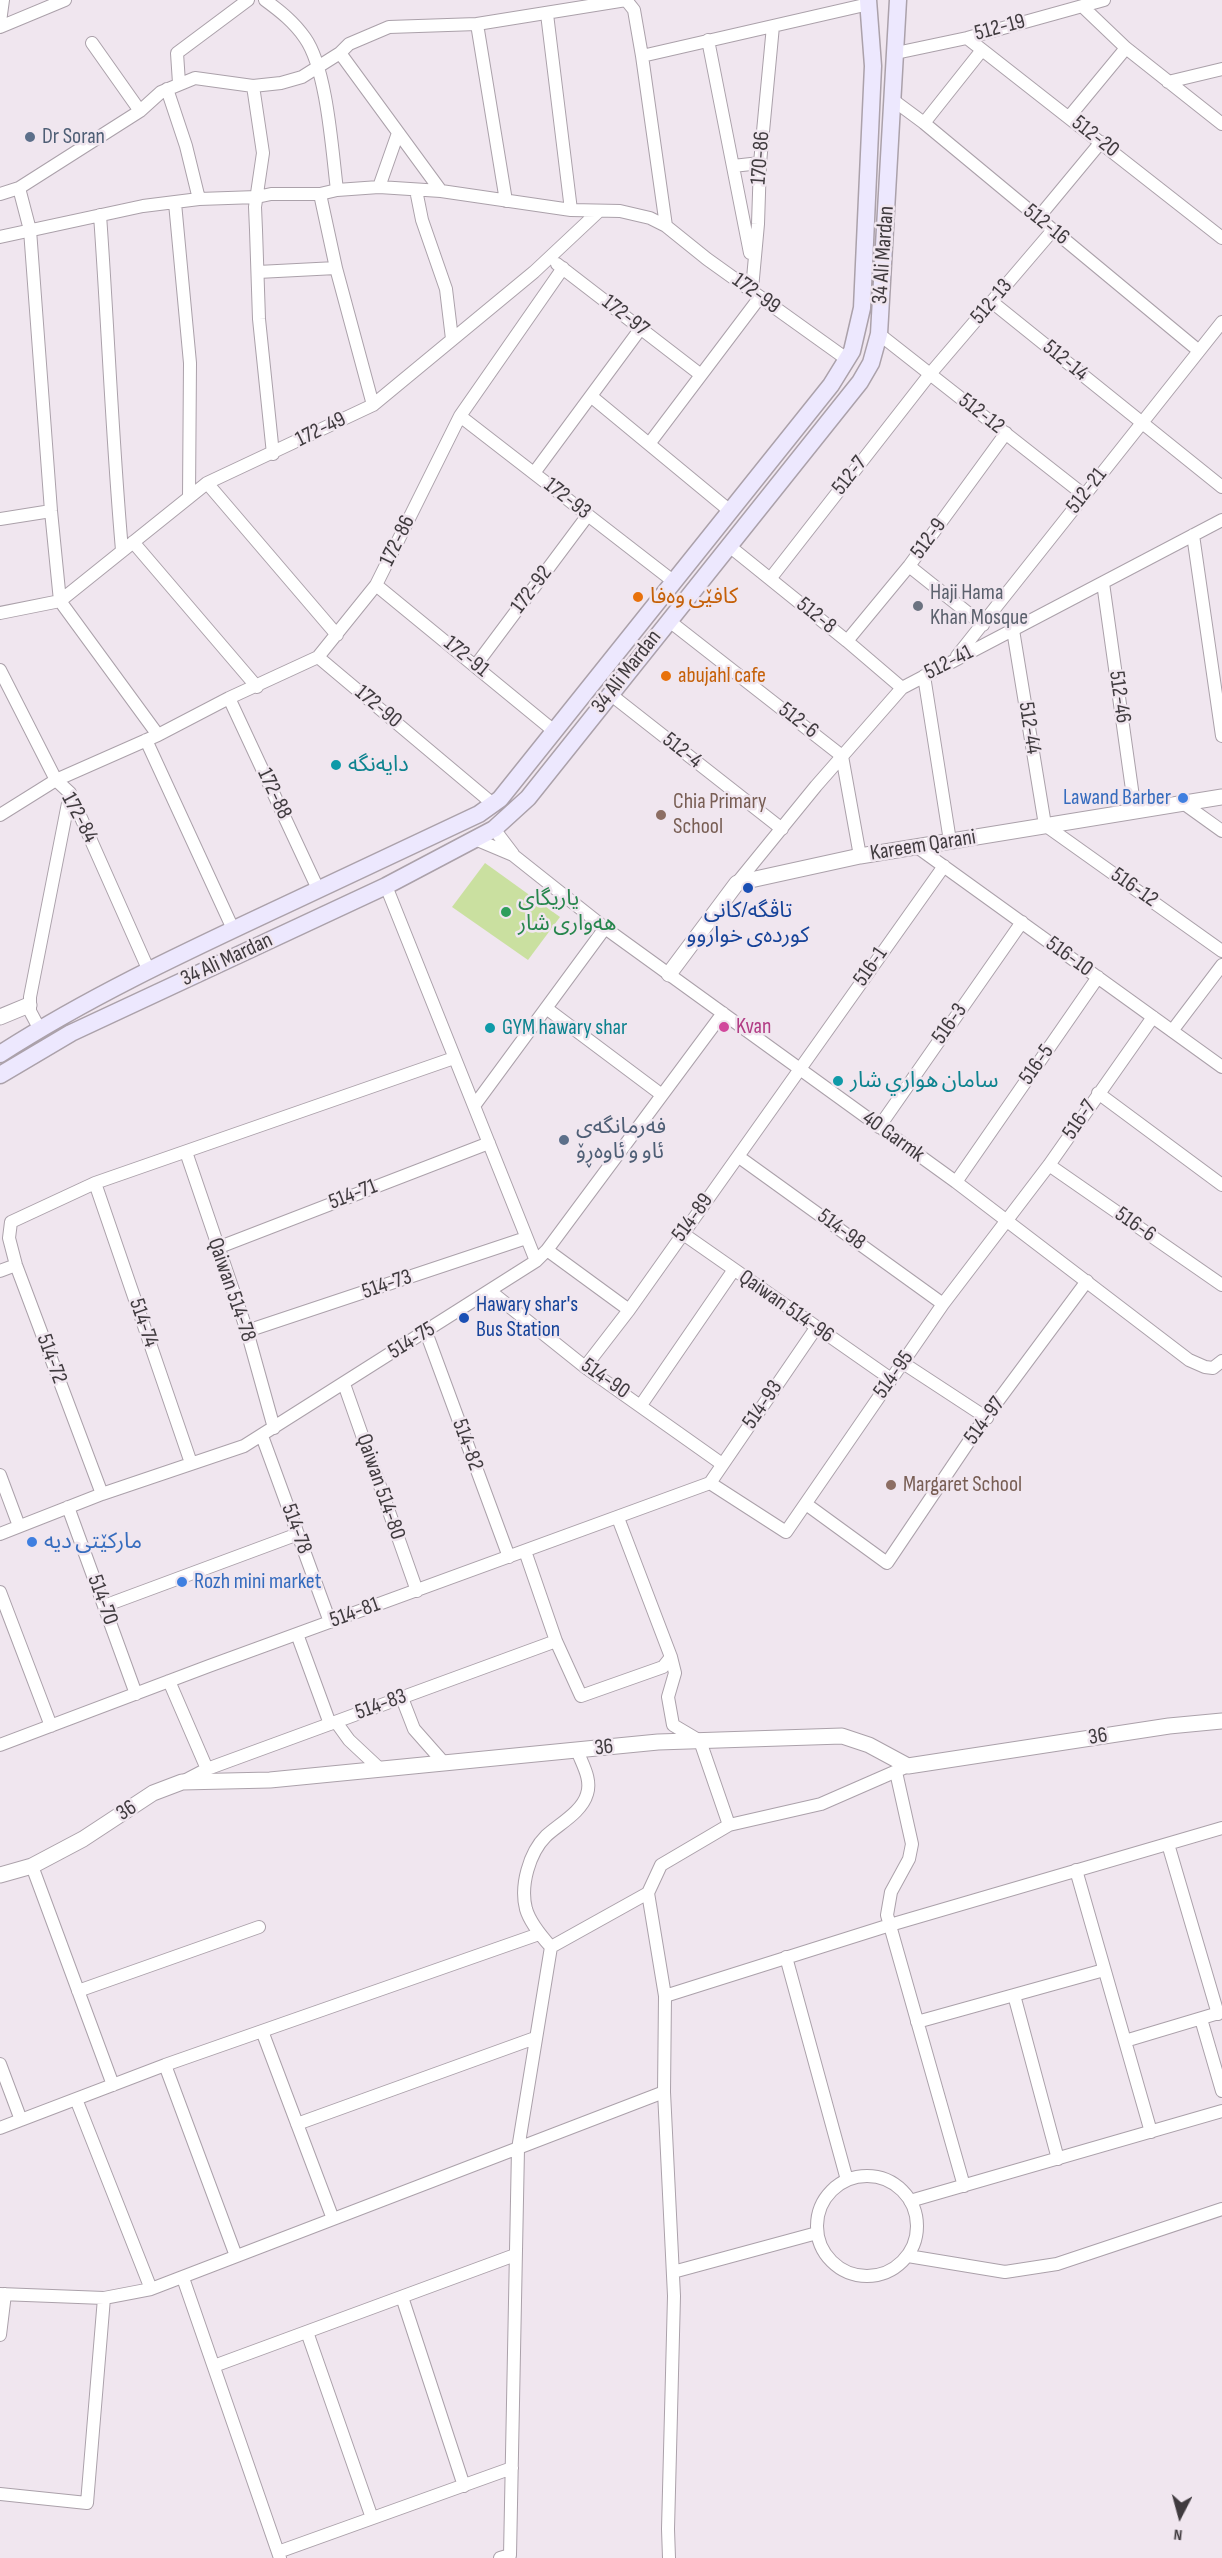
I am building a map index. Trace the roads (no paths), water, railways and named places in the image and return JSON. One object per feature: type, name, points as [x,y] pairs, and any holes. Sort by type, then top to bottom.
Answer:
[{"type":"main road","name":"34 Ali Mardan","points":[[0,1075],[71,1033],[386,886],[494,829],[528,798],[860,382],[872,363],[879,334],[898,0]]},
{"type":"main road","name":"34 Ali Mardan","points":[[0,1054],[39,1028],[149,971],[233,929],[479,814],[500,799],[831,385],[848,360],[856,339],[862,308],[873,66],[868,2]]},
{"type":"main road","points":[[873,66],[895,61]]},
{"type":"main road","points":[[323,887],[338,908]]},
{"type":"main road","points":[[295,901],[306,923]]},
{"type":"street","points":[[3,0],[0,24],[65,0]]},
{"type":"street","points":[[179,83],[177,53],[248,0]]},
{"type":"street","points":[[265,0],[286,15],[306,38],[318,66],[337,190]]},
{"type":"street","points":[[0,195],[19,188],[140,111],[167,89],[195,78],[253,86],[281,83],[302,77],[340,53],[349,44],[389,27],[477,24],[547,14],[614,0],[626,0],[634,10],[666,226]]},
{"type":"street","name":"512-19","points":[[895,61],[966,38],[1104,0]]},
{"type":"street","points":[[642,56],[868,2]]},
{"type":"street","points":[[1082,6],[1126,48],[1222,124]]},
{"type":"street","points":[[547,14],[571,210]]},
{"type":"street","points":[[477,24],[506,201]]},
{"type":"street","name":"170-86","points":[[756,293],[752,263],[758,224],[760,163],[773,26]]},
{"type":"street","name":"512-20","points":[[966,38],[1222,238]]},
{"type":"street","points":[[708,40],[752,263]]},
{"type":"street","points":[[92,43],[140,111]]},
{"type":"street","points":[[1069,117],[1126,48]]},
{"type":"street","points":[[924,123],[982,50]]},
{"type":"street","points":[[340,53],[441,191]]},
{"type":"street","points":[[1168,82],[1222,69]]},
{"type":"street","points":[[253,86],[263,153],[255,207],[259,319],[273,453]]},
{"type":"street","points":[[167,89],[186,146],[199,199]]},
{"type":"street","name":"512-16","points":[[893,100],[924,123],[1199,351]]},
{"type":"street","points":[[379,187],[398,133]]},
{"type":"street","points":[[1038,218],[1101,142]]},
{"type":"street","points":[[733,166],[760,163]]},
{"type":"street","name":"172-99","points":[[0,237],[142,206],[199,199],[257,197],[271,194],[320,194],[337,190],[379,187],[441,191],[571,210],[621,211],[666,226],[707,259],[848,360]]},
{"type":"street","points":[[19,188],[30,230],[60,601],[158,735]]},
{"type":"street","points":[[416,190],[422,220],[446,290],[452,339]]},
{"type":"street","points":[[320,194],[336,268],[373,405]]},
{"type":"street","points":[[175,203],[190,363],[189,497]]},
{"type":"street","name":"172-49","points":[[0,613],[60,601],[207,483],[373,405],[549,258],[598,212]]},
{"type":"street","points":[[100,214],[122,550]]},
{"type":"street","name":"512-13","points":[[930,374],[1053,230]]},
{"type":"street","name":"172-97","points":[[549,258],[701,375]]},
{"type":"street","points":[[258,272],[336,268]]},
{"type":"street","name":"172-86","points":[[0,814],[56,780],[158,735],[229,698],[318,657],[376,585],[460,416],[563,268]]},
{"type":"street","points":[[649,444],[701,375],[756,293]]},
{"type":"street","name":"512-14","points":[[992,302],[1222,487]]},
{"type":"street","name":"512-21","points":[[952,662],[1140,421],[1222,322]]},
{"type":"street","points":[[534,473],[592,397],[640,328]]},
{"type":"street","name":"512-12","points":[[879,334],[1084,495]]},
{"type":"street","name":"512-7","points":[[770,579],[930,374]]},
{"type":"street","points":[[592,397],[730,511]]},
{"type":"street","name":"172-93","points":[[460,416],[674,581]]},
{"type":"street","name":"512-9","points":[[847,641],[909,566],[1006,433]]},
{"type":"street","points":[[207,483],[337,635]]},
{"type":"street","points":[[0,519],[51,511]]},
{"type":"street","name":"172-92","points":[[476,665],[588,515]]},
{"type":"street","name":"512-41","points":[[737,883],[842,756],[902,688],[1222,520]]},
{"type":"street","points":[[1193,535],[1222,736]]},
{"type":"street","points":[[133,542],[257,687]]},
{"type":"street","name":"512-8","points":[[728,545],[902,688]]},
{"type":"street","points":[[909,566],[983,625]]},
{"type":"street","name":"512-46","points":[[1103,583],[1135,811]]},
{"type":"street","name":"172-91","points":[[376,585],[554,731]]},
{"type":"street","name":"512-6","points":[[668,620],[842,756]]},
{"type":"street","name":"512-44","points":[[1013,630],[1046,825]]},
{"type":"street","name":"172-90","points":[[318,657],[493,804]]},
{"type":"street","name":"172-84","points":[[0,670],[56,780],[70,793],[149,971]]},
{"type":"street","points":[[924,676],[951,841]]},
{"type":"street","name":"512-4","points":[[610,694],[782,829]]},
{"type":"street","name":"172-88","points":[[229,698],[323,887]]},
{"type":"street","points":[[146,740],[233,929]]},
{"type":"street","points":[[842,756],[860,856]]},
{"type":"street","points":[[39,1028],[29,1005],[70,793]]},
{"type":"street","name":"Kareem Qarani","points":[[737,883],[860,856],[1222,797]]},
{"type":"street","points":[[1184,803],[1222,831]]},
{"type":"street","name":"516-12","points":[[1046,825],[1222,951]]},
{"type":"street","name":"40 Garmk","points":[[494,829],[513,855],[605,928],[956,1182],[1005,1222],[1087,1281],[1189,1360],[1205,1367],[1220,1364]]},
{"type":"street","name":"40 Garmk","points":[[475,839],[513,855]]},
{"type":"street","name":"516-10","points":[[917,847],[1222,1066]]},
{"type":"street","name":"516-1","points":[[799,1068],[944,866]]},
{"type":"street","points":[[669,974],[737,883]]},
{"type":"street","points":[[386,886],[536,1261]]},
{"type":"street","name":"516-3","points":[[879,1127],[1022,922]]},
{"type":"street","points":[[474,1106],[605,928]]},
{"type":"street","points":[[1172,1031],[1222,965]]},
{"type":"street","name":"516-5","points":[[956,1182],[1098,977]]},
{"type":"street","points":[[0,1017],[29,1005]]},
{"type":"street","points":[[546,1008],[662,1095]]},
{"type":"street","name":"514-75","points":[[0,1534],[102,1494],[244,1446],[536,1261],[547,1250],[723,1013]]},
{"type":"street","name":"516-7","points":[[1005,1222],[1049,1165],[1153,1017]]},
{"type":"street","points":[[95,1183],[454,1058]]},
{"type":"street","name":"514-89","points":[[585,1366],[630,1310],[799,1068]]},
{"type":"street","points":[[1098,1093],[1222,1185]]},
{"type":"street","name":"514-71","points":[[217,1248],[489,1143]]},
{"type":"street","name":"Qaiwan 514-78","points":[[186,1152],[247,1331],[274,1428]]},
{"type":"street","name":"514-98","points":[[739,1157],[943,1304]]},
{"type":"street","name":"516-6","points":[[1049,1165],[1222,1285]]},
{"type":"street","name":"514-72","points":[[95,1183],[11,1222],[9,1238],[16,1265],[102,1494]]},
{"type":"street","name":"514-74","points":[[95,1183],[191,1463]]},
{"type":"street","name":"514-95","points":[[710,1482],[786,1532],[943,1304],[1005,1222]]},
{"type":"street","name":"Qaiwan 514-96","points":[[682,1233],[733,1271],[891,1379]]},
{"type":"street","name":"514-73","points":[[247,1331],[526,1238]]},
{"type":"street","points":[[547,1250],[630,1310]]},
{"type":"street","points":[[0,1271],[16,1265]]},
{"type":"street","points":[[641,1405],[733,1271]]},
{"type":"street","name":"514-97","points":[[806,1504],[887,1563],[987,1418],[1087,1281]]},
{"type":"street","name":"514-90","points":[[490,1291],[585,1366],[722,1464]]},
{"type":"street","name":"514-93","points":[[710,1482],[816,1328]]},
{"type":"street","name":"514-82","points":[[426,1332],[509,1557]]},
{"type":"street","points":[[903,1363],[987,1418]]},
{"type":"street","name":"Qaiwan 514-80","points":[[344,1383],[417,1591]]},
{"type":"street","name":"514-78","points":[[262,1436],[330,1622]]},
{"type":"street","points":[[0,1475],[19,1526]]},
{"type":"street","name":"514-81","points":[[0,1745],[169,1681],[618,1518],[710,1482]]},
{"type":"street","name":"514-70","points":[[68,1507],[136,1694]]},
{"type":"street","points":[[618,1518],[671,1657],[675,1672],[668,1697],[674,1725],[700,1741],[729,1826]]},
{"type":"street","points":[[104,1606],[298,1534]]},
{"type":"street","points":[[525,1551],[556,1641],[581,1696],[663,1667],[671,1657]]},
{"type":"street","points":[[0,1592],[51,1726]]},
{"type":"street","points":[[297,1634],[333,1723],[380,1769]]},
{"type":"street","name":"514-83","points":[[182,1782],[207,1769],[556,1641]]},
{"type":"street","points":[[169,1681],[207,1769]]},
{"type":"street","points":[[402,1698],[414,1729],[444,1763]]},
{"type":"street","name":"36","points":[[0,1875],[32,1866],[83,1839],[153,1793],[182,1782],[270,1780],[658,1742],[842,1736],[868,1745],[902,1769],[1169,1726],[1222,1721]]},
{"type":"street","points":[[551,1947],[539,1934],[526,1909],[525,1883],[532,1857],[544,1839],[581,1806],[588,1793],[588,1777],[577,1750]]},
{"type":"street","points":[[669,2558],[673,2272],[664,2092],[665,1996],[648,1893],[661,1865],[729,1826],[821,1804],[902,1769],[912,1844],[909,1859],[891,1892],[887,1915],[964,2186]]},
{"type":"street","points":[[665,1996],[890,1925],[1222,1828]]},
{"type":"street","points":[[1125,2042],[1220,2013],[1168,1844]]},
{"type":"street","points":[[32,1866],[113,2085]]},
{"type":"street","points":[[1076,1870],[1151,2132]]},
{"type":"street","points":[[551,1947],[648,1893]]},
{"type":"street","points":[[78,1991],[259,1927]]},
{"type":"street","points":[[0,2128],[165,2065],[539,1934]]},
{"type":"street","points":[[500,2558],[510,2555],[518,2149],[551,1947]]},
{"type":"street","points":[[786,1957],[847,2180]]},
{"type":"street","points":[[917,2022],[1104,1970]]},
{"type":"street","points":[[1014,1995],[1058,2159]]},
{"type":"street","points":[[1201,2019],[1222,2091]]},
{"type":"street","points":[[262,2031],[333,2219]]},
{"type":"street","points":[[297,2124],[535,2038]]},
{"type":"street","points":[[0,2064],[21,2120]]},
{"type":"street","points":[[165,2065],[236,2256]]},
{"type":"street","points":[[0,2335],[2,2294],[104,2298],[151,2289],[664,2092]]},
{"type":"street","points":[[76,2099],[151,2289]]},
{"type":"street","points":[[910,2201],[1222,2112]]},
{"type":"street","points":[[863,2176],[879,2177],[894,2184],[906,2194],[910,2201],[917,2224],[915,2241],[908,2256],[896,2268],[880,2275],[863,2277],[846,2272],[832,2263],[822,2249],[817,2233],[818,2216],[823,2201],[833,2189],[847,2180],[863,2176]]},
{"type":"street","points":[[908,2256],[1005,2272],[1057,2264],[1222,2210]]},
{"type":"street","points":[[673,2272],[817,2233]]},
{"type":"street","points":[[214,2366],[515,2255]]},
{"type":"street","points":[[183,2278],[279,2555],[372,2518],[512,2468]]},
{"type":"street","points":[[402,2297],[464,2486]]},
{"type":"street","points":[[0,2494],[87,2503],[104,2298]]},
{"type":"street","points":[[307,2332],[372,2518]]},
{"type":"place","name":"Dr Soran","points":[[30,137]]},
{"type":"place","name":"کافێی وەفا","points":[[638,597]]},
{"type":"place","name":"Haji Hama Khan Mosque","points":[[918,606]]},
{"type":"place","name":"abujahl cafe","points":[[666,676]]},
{"type":"place","name":"دایەنگە","points":[[336,765]]},
{"type":"place","name":"Lawand Barber","points":[[1183,798]]},
{"type":"place","name":"Chia Primary School","points":[[661,815]]},
{"type":"place","name":"تاڤگە/کانی کوردەی خواروو","points":[[748,888]]},
{"type":"place","name":"یاریگای هەواری شار","points":[[506,912]]},
{"type":"place","name":"Kvan","points":[[724,1027]]},
{"type":"place","name":"GYM hawary shar","points":[[490,1028]]},
{"type":"place","name":"سامان هواري شار","points":[[838,1081]]},
{"type":"place","name":"فەرمانگەی ئاو و ئاوەڕۆ","points":[[564,1140]]},
{"type":"place","name":"Hawary shar's Bus Station","points":[[464,1318]]},
{"type":"place","name":"Margaret School","points":[[891,1485]]},
{"type":"place","name":"مارکێتی دیە","points":[[32,1542]]},
{"type":"place","name":"Rozh mini market","points":[[182,1582]]}]
